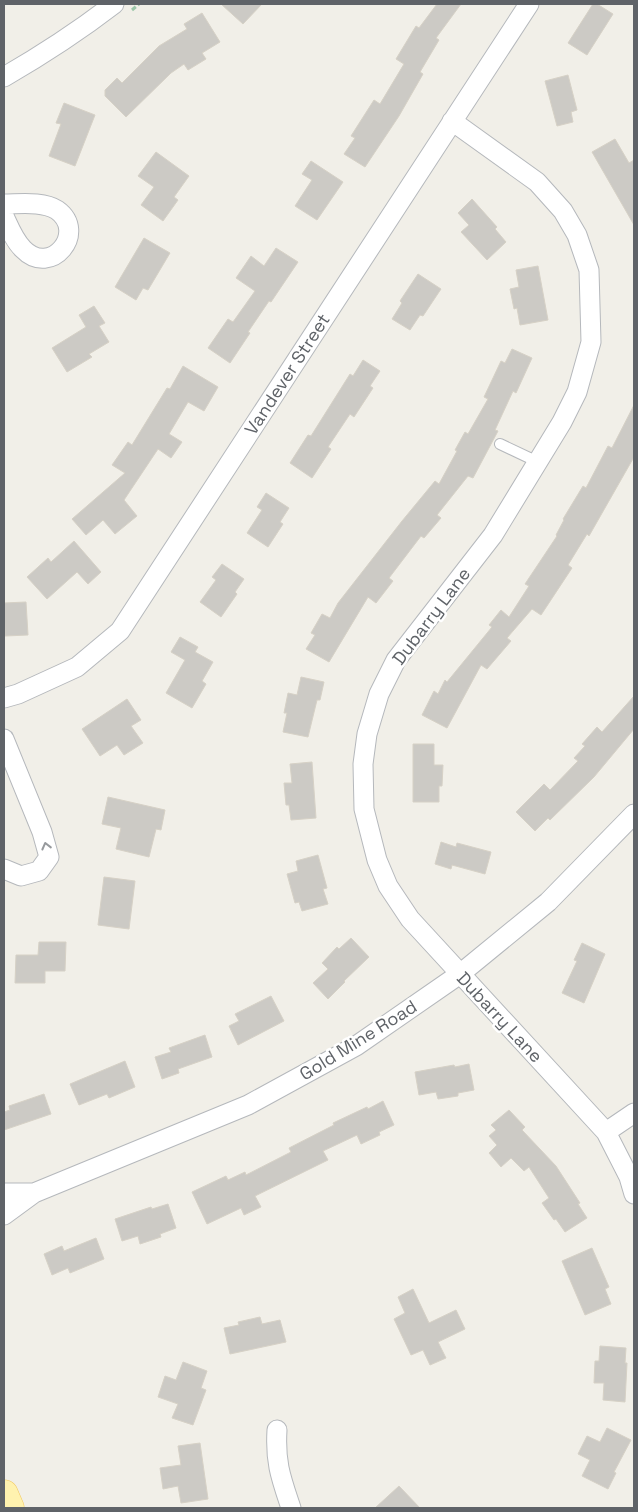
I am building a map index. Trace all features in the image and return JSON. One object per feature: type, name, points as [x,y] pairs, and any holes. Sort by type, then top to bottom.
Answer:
[{"type":"main road","points":[[4,1494],[10,1508]]},
{"type":"street","points":[[4,77],[53,48],[114,4]]},
{"type":"street","name":"Vandever Street","points":[[4,698],[18,694],[77,667],[120,631],[529,4]]},
{"type":"street","name":"Dubarry Lane","points":[[452,121],[537,182],[563,211],[577,235],[589,270],[591,342],[577,392],[538,462],[493,535],[396,660],[378,694],[367,734],[363,764],[364,810],[377,860],[388,886],[410,919],[606,1132],[629,1177],[634,1194]]},
{"type":"street","points":[[4,204],[42,205],[56,210],[63,216],[68,225],[70,235],[59,253],[48,259],[35,257],[23,249],[11,232],[4,216]]},
{"type":"street","points":[[4,739],[42,832],[49,858],[39,871],[21,876],[4,869]]},
{"type":"street","name":"Gold Mine Road","points":[[4,1215],[34,1193],[248,1105],[356,1046],[460,974],[548,902],[634,814]]},
{"type":"street","points":[[606,1132],[634,1113]]},
{"type":"street","name":"Gold Mine Road","points":[[4,1193],[34,1193]]},
{"type":"street","points":[[278,1430],[276,1452],[280,1476],[291,1508]]},
{"type":"lane","points":[[500,444],[538,462]]},
{"type":"building","points":[[221,4],[262,4],[243,24]]},
{"type":"building","points":[[437,4],[461,4],[436,38],[439,40],[420,72],[423,74],[399,116],[365,167],[344,154],[355,138],[351,136],[374,100],[380,104],[404,64],[396,59],[416,26],[419,28]]},
{"type":"building","points":[[593,4],[597,4],[613,14],[587,55],[568,43]]},
{"type":"building","points":[[202,13],[220,42],[202,53],[206,59],[188,70],[184,64],[171,73],[126,117],[105,96],[105,90],[117,78],[122,83],[159,46],[187,29],[184,24]]},
{"type":"building","points":[[568,75],[577,110],[571,112],[573,122],[557,126],[545,81]]},
{"type":"building","points":[[64,103],[95,115],[75,166],[49,156],[61,124],[56,123]]},
{"type":"building","points":[[615,139],[629,163],[634,160],[634,225],[592,152]]},
{"type":"building","points":[[156,152],[189,176],[174,197],[178,200],[163,221],[141,205],[154,187],[138,176]]},
{"type":"building","points":[[311,161],[343,182],[317,220],[295,206],[312,180],[302,174]]},
{"type":"building","points":[[472,199],[497,227],[495,229],[506,242],[487,260],[461,232],[469,225],[458,213]]},
{"type":"building","points":[[144,238],[170,253],[148,290],[143,288],[136,300],[115,287]]},
{"type":"building","points":[[276,248],[298,262],[248,332],[250,333],[230,363],[208,348],[228,319],[233,322],[255,291],[236,278],[251,256],[264,266]]},
{"type":"building","points":[[538,266],[548,320],[520,325],[517,308],[514,309],[510,289],[519,287],[516,270]]},
{"type":"building","points":[[418,274],[441,289],[423,316],[420,315],[410,330],[392,319],[402,303],[400,301]]},
{"type":"building","points":[[94,306],[105,323],[99,326],[109,342],[89,354],[92,357],[67,372],[52,348],[86,327],[79,315]]},
{"type":"building","points":[[512,349],[532,358],[516,393],[513,391],[495,430],[498,431],[473,478],[468,476],[437,515],[441,518],[424,538],[421,536],[389,578],[393,581],[376,603],[368,597],[329,662],[306,649],[315,635],[311,633],[322,614],[330,618],[338,603],[402,521],[435,481],[439,484],[465,432],[468,434],[488,399],[484,397],[501,361],[505,363]]},
{"type":"building","points":[[363,360],[380,371],[370,386],[373,388],[354,417],[350,414],[328,447],[331,449],[312,478],[290,463],[308,435],[311,436],[350,374],[353,376]]},
{"type":"building","points":[[183,366],[218,387],[204,411],[188,402],[169,434],[182,442],[171,458],[158,449],[124,500],[137,516],[115,534],[103,520],[86,535],[72,519],[125,473],[112,465],[128,442],[132,445],[167,388],[170,389]]},
{"type":"building","points":[[634,405],[634,457],[589,536],[587,534],[568,565],[572,568],[541,615],[532,609],[507,638],[511,641],[487,669],[481,665],[447,728],[422,715],[434,691],[438,694],[445,680],[447,682],[492,627],[489,625],[501,610],[509,617],[529,586],[525,584],[557,536],[563,519],[583,486],[586,488],[608,446],[612,448]]},
{"type":"building","points":[[266,493],[289,508],[280,522],[283,524],[268,547],[247,533],[262,510],[257,507]]},
{"type":"building","points":[[74,541],[101,572],[88,584],[77,572],[47,599],[27,577],[48,558],[51,562]]},
{"type":"building","points":[[222,564],[244,579],[235,592],[237,594],[221,617],[200,602],[216,580],[212,577]]},
{"type":"building","points":[[26,602],[28,635],[5,636],[4,603]]},
{"type":"building","points":[[180,637],[198,647],[195,652],[213,662],[202,681],[206,684],[192,708],[166,693],[185,660],[171,652]]},
{"type":"building","points":[[301,677],[324,682],[320,700],[317,700],[308,737],[283,732],[287,713],[284,713],[288,693],[297,695]]},
{"type":"building","points":[[634,696],[634,729],[594,777],[550,820],[548,818],[535,831],[516,812],[544,784],[550,790],[578,761],[574,758],[585,746],[582,744],[597,727],[602,732]]},
{"type":"building","points":[[127,699],[141,720],[131,726],[143,743],[124,755],[117,745],[100,756],[82,729]]},
{"type":"building","points":[[413,744],[434,744],[434,765],[443,765],[442,786],[439,786],[439,802],[413,802]]},
{"type":"building","points":[[312,762],[316,818],[291,820],[289,805],[286,805],[284,783],[292,783],[290,764]]},
{"type":"building","points":[[108,797],[165,810],[161,830],[156,829],[149,857],[116,849],[121,828],[102,824]]},
{"type":"building","points":[[441,842],[456,847],[457,843],[491,852],[485,874],[452,865],[451,869],[435,864]]},
{"type":"building","points":[[318,855],[327,888],[323,889],[328,904],[302,911],[299,902],[295,903],[287,874],[298,871],[296,861]]},
{"type":"building","points":[[104,877],[135,881],[129,929],[98,925]]},
{"type":"building","points":[[351,938],[369,957],[328,999],[313,983],[328,969],[322,963],[337,947],[339,949]]},
{"type":"building","points":[[39,942],[66,942],[65,971],[45,971],[45,983],[15,983],[16,955],[38,955]]},
{"type":"building","points":[[582,943],[605,954],[584,1003],[562,993],[577,961],[574,960]]},
{"type":"building","points":[[271,996],[284,1021],[238,1045],[229,1026],[239,1021],[235,1014]]},
{"type":"building","points":[[205,1035],[212,1057],[178,1069],[179,1073],[162,1079],[155,1057],[171,1052],[169,1048]]},
{"type":"building","points":[[125,1061],[135,1087],[109,1098],[107,1094],[79,1105],[70,1084]]},
{"type":"building","points":[[469,1064],[474,1090],[458,1093],[458,1096],[438,1099],[436,1092],[419,1095],[415,1072]]},
{"type":"building","points":[[44,1094],[51,1114],[4,1130],[4,1112],[10,1110],[9,1106]]},
{"type":"building","points":[[383,1101],[394,1125],[379,1132],[380,1135],[361,1144],[357,1135],[323,1151],[328,1160],[255,1196],[261,1207],[244,1215],[241,1208],[207,1224],[192,1192],[226,1176],[228,1180],[245,1172],[246,1175],[291,1152],[289,1148],[334,1125],[333,1123]]},
{"type":"building","points":[[509,1110],[525,1127],[522,1130],[556,1166],[580,1203],[578,1204],[587,1218],[565,1232],[542,1203],[549,1198],[529,1167],[524,1171],[511,1158],[501,1167],[489,1153],[497,1145],[489,1136],[496,1130],[491,1125]]},
{"type":"building","points":[[168,1204],[176,1228],[160,1234],[161,1237],[140,1244],[138,1236],[122,1241],[115,1219],[151,1207],[152,1209]]},
{"type":"building","points":[[96,1238],[104,1259],[70,1273],[68,1268],[52,1275],[44,1254],[62,1246],[64,1251]]},
{"type":"building","points":[[592,1248],[609,1287],[605,1289],[611,1304],[585,1315],[562,1261]]},
{"type":"building","points":[[413,1289],[429,1323],[456,1310],[465,1329],[438,1342],[446,1358],[430,1365],[423,1350],[411,1355],[394,1319],[405,1313],[398,1297]]},
{"type":"building","points":[[260,1317],[262,1324],[280,1320],[286,1342],[230,1354],[224,1328],[239,1325],[238,1322]]},
{"type":"building","points":[[600,1346],[626,1348],[625,1402],[603,1400],[604,1383],[594,1383],[595,1361],[599,1361]]},
{"type":"building","points":[[183,1362],[207,1371],[201,1388],[206,1390],[193,1425],[172,1418],[178,1404],[158,1397],[165,1376],[176,1380]]},
{"type":"building","points":[[607,1428],[631,1440],[614,1472],[616,1473],[608,1489],[582,1476],[590,1460],[578,1454],[587,1436],[600,1442]]},
{"type":"building","points":[[200,1443],[208,1499],[181,1503],[178,1486],[163,1489],[160,1468],[181,1465],[178,1446]]},
{"type":"building","points":[[399,1486],[420,1508],[375,1508]]}]
